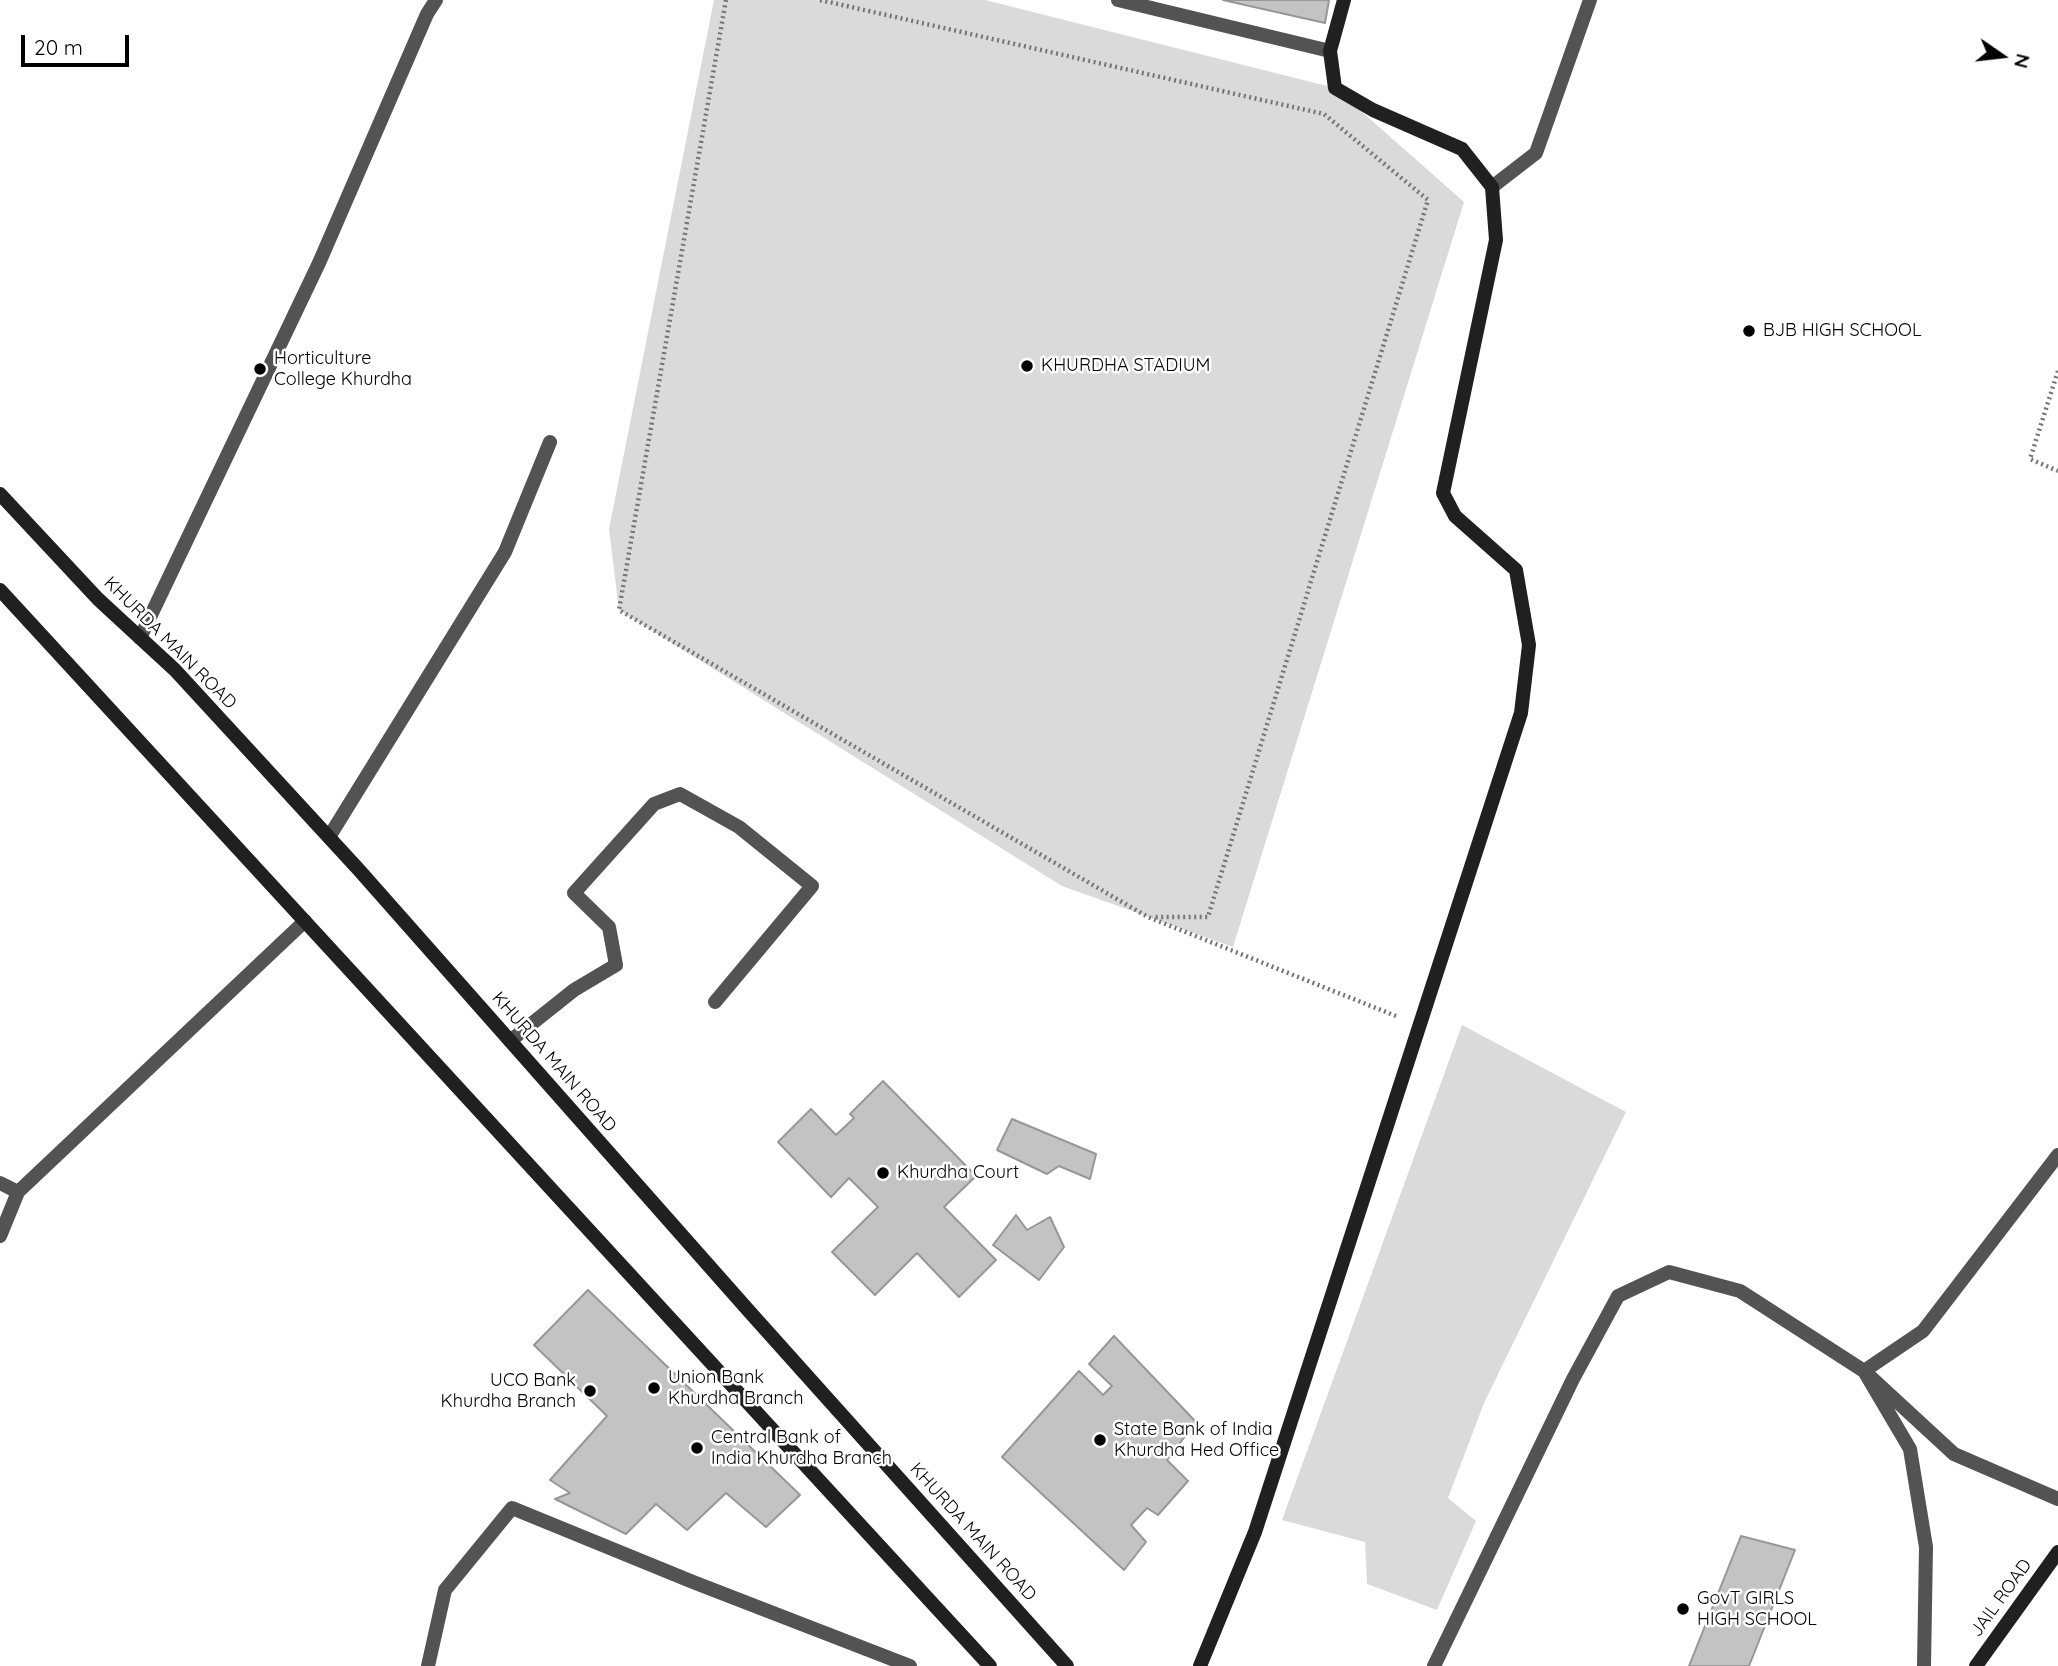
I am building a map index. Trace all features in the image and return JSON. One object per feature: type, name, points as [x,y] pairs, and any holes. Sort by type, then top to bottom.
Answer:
[{"type":"main road","points":[[1200,1666],[1255,1532],[1521,713],[1529,645],[1516,570],[1455,516],[1443,494],[1496,240],[1492,187],[1462,149],[1373,110],[1335,88],[1331,51],[1344,0]]},
{"type":"main road","name":"KHURDA MAIN ROAD","points":[[0,495],[98,598],[175,670],[329,837],[1067,1666]]},
{"type":"main road","points":[[0,590],[990,1666]]},
{"type":"main road","name":"JAIL ROAD","points":[[1976,1666],[2058,1552]]},
{"type":"street","points":[[140,638],[319,262],[427,14],[436,0]]},
{"type":"street","points":[[1118,0],[1331,51]]},
{"type":"street","points":[[1492,187],[1536,153],[1590,0]]},
{"type":"street","points":[[329,837],[505,552],[550,442]]},
{"type":"street","points":[[510,1041],[574,990],[616,965],[609,927],[574,893],[654,804],[680,794],[739,827],[811,886],[715,1002]]},
{"type":"street","points":[[0,1236],[18,1192],[305,921]]},
{"type":"street","points":[[1864,1371],[1923,1331],[2058,1155]]},
{"type":"street","points":[[0,1183],[18,1192]]},
{"type":"street","points":[[1434,1666],[1573,1379],[1618,1296],[1669,1272],[1740,1291],[1864,1371],[1954,1454],[2058,1499]]},
{"type":"street","points":[[1864,1371],[1910,1449],[1926,1548],[1924,1666]]},
{"type":"street","points":[[428,1666],[445,1590],[512,1508],[910,1666]]},
{"type":"path","points":[[726,0],[619,610],[1148,917],[1419,1025]]},
{"type":"path","points":[[820,0],[1324,114],[1428,200],[1208,917],[1148,917]]},
{"type":"path","points":[[2058,372],[2030,459],[2058,471]]},
{"type":"shaded area","name":"KHURDHA STADIUM","points":[[714,0],[985,0],[1335,88],[1464,202],[1233,947],[1062,886],[619,610],[609,529]]},
{"type":"shaded area","points":[[1462,1025],[1626,1112],[1484,1403],[1448,1498],[1476,1521],[1437,1610],[1367,1584],[1365,1542],[1282,1520]]},
{"type":"building","points":[[1223,0],[1329,0],[1325,23]]},
{"type":"building","points":[[883,1081],[976,1176],[944,1207],[996,1260],[959,1297],[917,1253],[875,1295],[832,1252],[878,1207],[849,1178],[831,1197],[778,1142],[811,1109],[836,1135],[854,1118],[850,1114]]},
{"type":"building","points":[[1012,1119],[1096,1154],[1090,1179],[1059,1166],[1047,1174],[997,1150]]},
{"type":"building","points":[[1016,1215],[1027,1230],[1050,1217],[1064,1247],[1039,1280],[993,1245]]},
{"type":"building","points":[[588,1290],[800,1495],[766,1527],[726,1493],[687,1530],[656,1504],[626,1534],[555,1499],[570,1493],[550,1480],[607,1416],[534,1345]]},
{"type":"building","name":"State Bank of India Khurdha Hed Office","points":[[1114,1336],[1196,1422],[1167,1460],[1188,1481],[1158,1515],[1147,1508],[1131,1525],[1146,1542],[1124,1570],[1002,1457],[1079,1371],[1103,1395],[1112,1386],[1089,1364]]},
{"type":"building","name":"GovT GIRLS HIGH SCHOOL","points":[[1741,1536],[1795,1550],[1749,1666],[1689,1666]]},
{"type":"place","name":"BJB HIGH SCHOOL","points":[[1749,331]]},
{"type":"place","name":"KHURDHA STADIUM","points":[[1027,366]]},
{"type":"place","name":"Horticulture College Khurdha","points":[[260,369]]},
{"type":"place","name":"Khurdha Court","points":[[883,1173]]},
{"type":"place","name":"Union Bank Khurdha Branch","points":[[654,1388]]},
{"type":"place","name":"UCO Bank Khurdha Branch","points":[[590,1391]]},
{"type":"place","name":"State Bank of India Khurdha Hed Office","points":[[1100,1440]]},
{"type":"place","name":"Central Bank of India Khurdha Branch","points":[[697,1448]]},
{"type":"place","name":"GovT GIRLS HIGH SCHOOL","points":[[1683,1609]]}]
